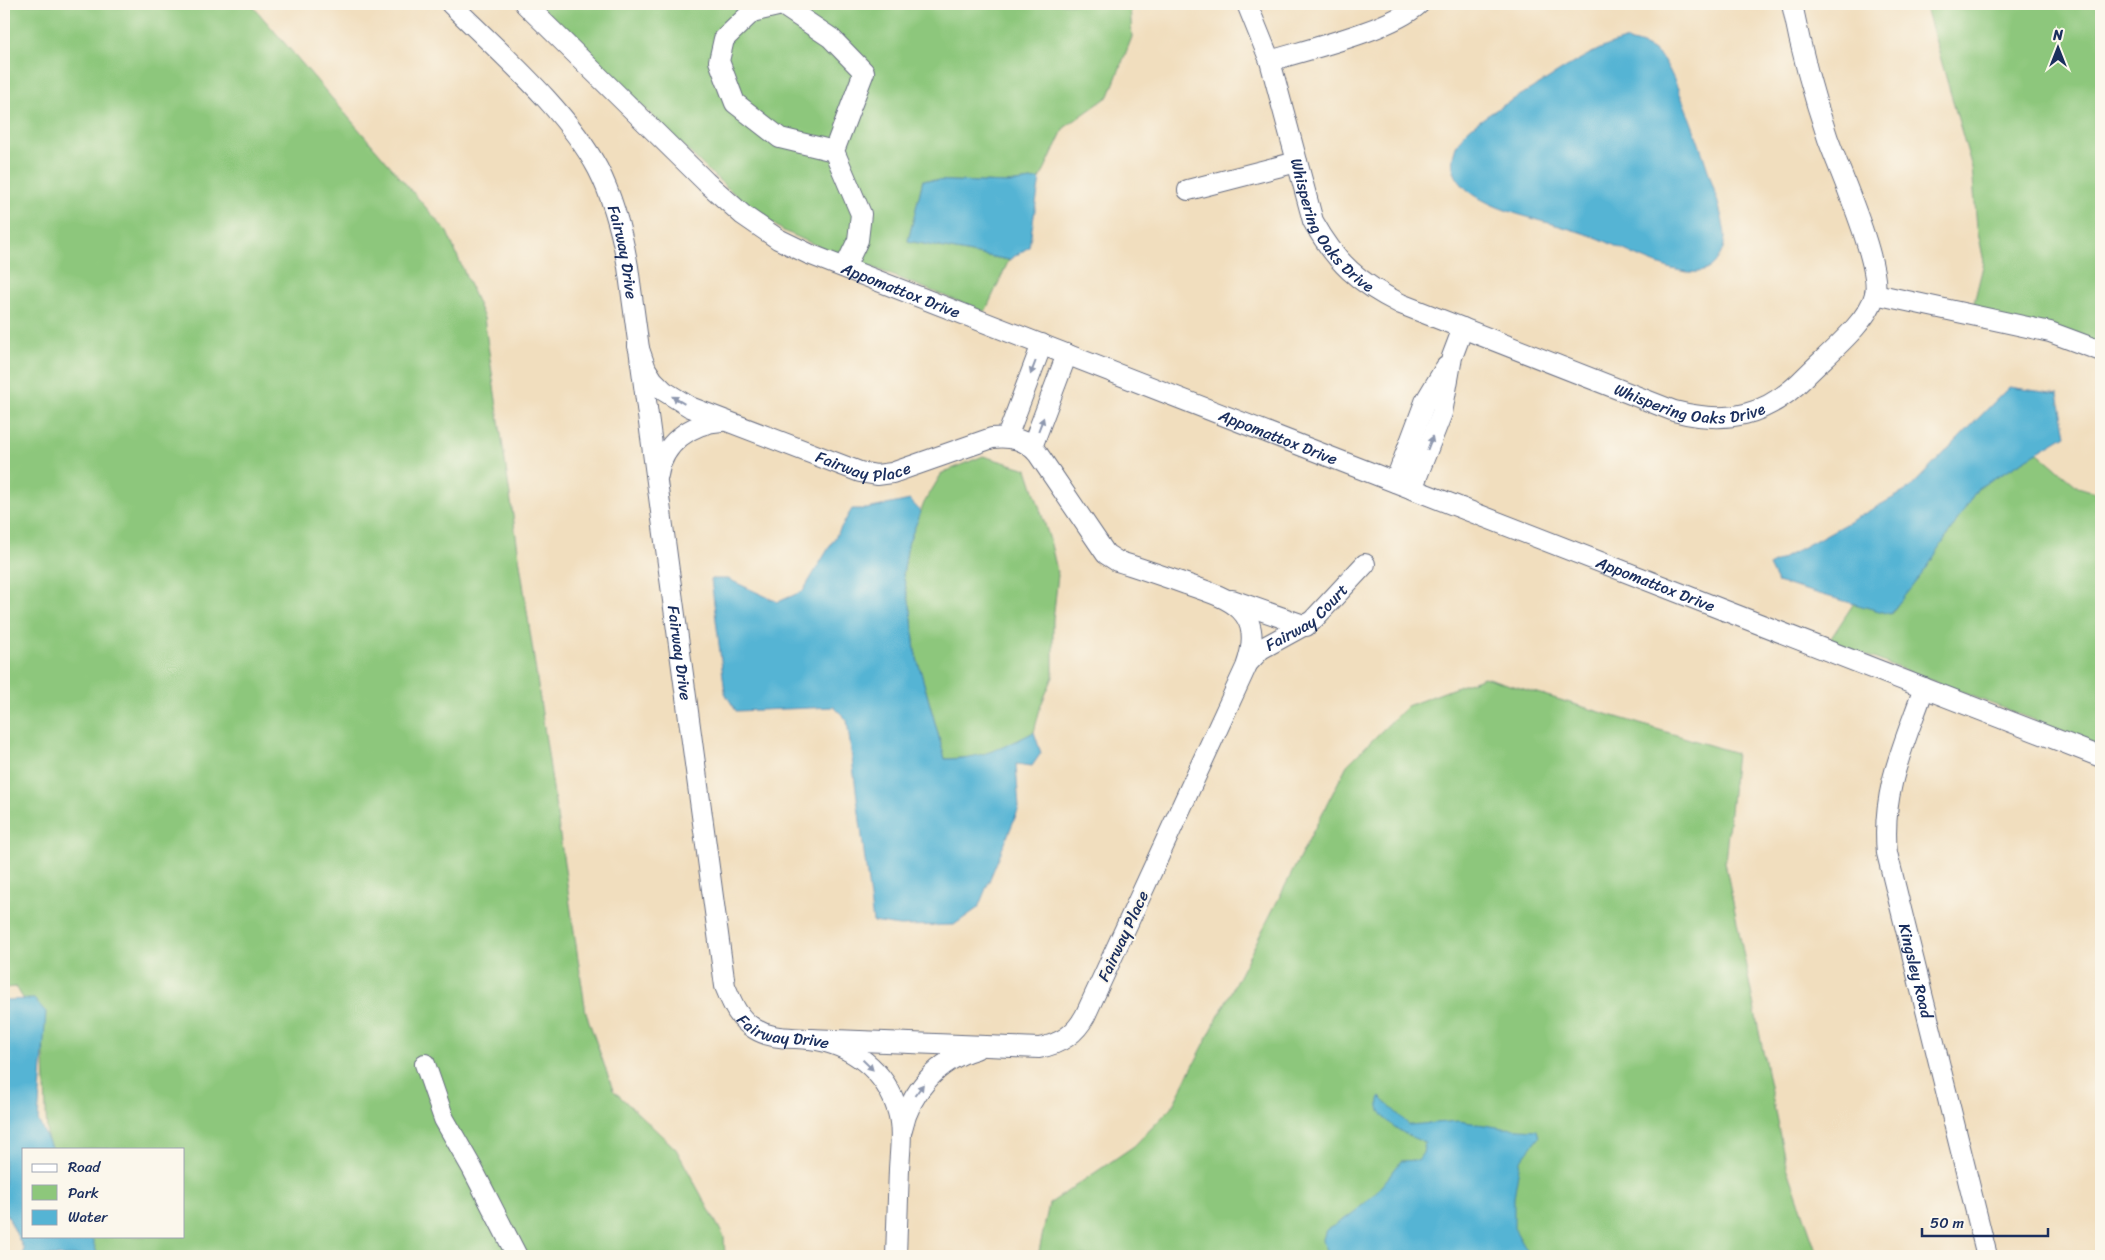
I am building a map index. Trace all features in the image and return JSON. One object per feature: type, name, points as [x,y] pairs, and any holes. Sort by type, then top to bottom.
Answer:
[{"type":"street","name":"Fairway Drive","points":[[451,4],[566,122],[599,171],[616,214],[623,239],[725,986],[732,1006],[742,1019],[754,1029],[782,1039],[809,1039],[838,1045],[854,1052],[868,1064],[891,1094],[898,1114],[900,1134],[896,1256]]},
{"type":"street","name":"Appomattox Drive","points":[[524,4],[706,182],[744,215],[778,239],[845,268],[2101,757]]},
{"type":"street","name":"Whispering Oaks Drive","points":[[1247,4],[1270,62],[1313,222],[1325,243],[1340,262],[1357,279],[1378,292],[1463,328],[1674,411],[1692,416],[1727,418],[1757,411],[1771,405],[1792,391],[1862,318],[1875,294]]},
{"type":"street","points":[[1270,62],[1386,23],[1406,14],[1419,4]]},
{"type":"street","points":[[1792,4],[1816,102],[1873,263],[1875,294],[2050,332],[2101,351]]},
{"type":"street","points":[[834,151],[780,138],[735,103],[719,62],[724,39],[752,12],[782,5],[831,38],[864,72],[834,151],[861,214],[858,240],[845,268]]},
{"type":"street","points":[[1188,190],[1297,162]]},
{"type":"street","points":[[1404,486],[1425,402],[1452,357],[1463,328]]},
{"type":"street","points":[[1042,344],[1007,437],[1020,440],[1032,447],[1067,354]]},
{"type":"street","name":"Fairway Place","points":[[638,346],[646,370],[664,391],[690,407],[722,421],[860,472],[877,475],[892,473],[992,438],[1007,437]]},
{"type":"street","points":[[657,484],[662,458],[676,440],[697,427],[710,422],[722,421]]},
{"type":"street","name":"Fairway Place","points":[[1032,447],[1106,554],[1117,561],[1306,626]]},
{"type":"street","name":"Fairway Court","points":[[1246,667],[1254,655],[1261,649],[1306,626],[1322,612],[1365,564]]},
{"type":"street","name":"Fairway Place","points":[[809,1039],[1038,1048],[1053,1046],[1064,1040],[1080,1026],[1246,667],[1253,644],[1250,627],[1242,610],[1225,597]]},
{"type":"street","name":"Kingsley Road","points":[[1924,688],[1889,791],[1886,835],[1887,853],[1987,1256]]},
{"type":"street","points":[[900,1134],[912,1100],[941,1066],[963,1053],[999,1047]]},
{"type":"street","points":[[424,1064],[444,1119],[472,1168],[517,1256]]},
{"type":"green space","points":[[4,4],[251,4],[447,232],[484,318],[586,1013],[613,1090],[676,1149],[724,1237],[725,1256],[84,1256],[88,1238],[185,1238],[185,1148],[51,1148],[47,1138],[43,1030],[16,987],[4,988]]},
{"type":"green space","points":[[538,4],[1130,4],[1132,37],[1109,96],[1064,128],[1040,179],[1008,183],[923,180],[908,241],[1009,260],[985,312],[782,230],[749,207],[712,174]]},
{"type":"green space","points":[[1925,4],[2101,4],[2101,352],[1971,315],[1984,262],[1977,227],[1972,168]]},
{"type":"green space","points":[[2037,452],[2078,487],[2101,494],[2101,746],[1829,641],[1854,603],[1891,614],[1978,488]]},
{"type":"green space","points":[[983,456],[1027,469],[1050,540],[1058,575],[1053,620],[1053,677],[1041,705],[1034,732],[1004,748],[978,757],[945,759],[915,651],[911,610],[903,575],[908,544],[924,503],[942,473]]},
{"type":"green space","points":[[1484,677],[1736,753],[1725,862],[1785,1161],[1818,1256],[1038,1256],[1049,1204],[1134,1146],[1172,1107],[1347,765],[1407,706]]},
{"type":"water","points":[[1624,40],[1649,48],[1662,58],[1669,69],[1700,146],[1718,203],[1725,238],[1723,250],[1717,260],[1712,266],[1702,271],[1688,272],[1672,269],[1595,237],[1497,207],[1470,192],[1460,182],[1454,170],[1453,156],[1459,141],[1464,134],[1482,119],[1576,61],[1599,49]]},
{"type":"water","points":[[1040,179],[1029,247],[1009,260],[908,241],[923,180],[1008,183]]},
{"type":"water","points":[[2009,387],[2058,394],[2066,435],[1978,488],[1926,569],[1890,614],[1777,582],[1769,566],[1909,489]]},
{"type":"water","points":[[910,500],[921,512],[908,544],[903,575],[911,610],[915,651],[945,759],[969,757],[991,752],[1034,732],[1041,753],[1032,766],[1016,764],[1019,808],[978,908],[954,925],[899,926],[873,922],[847,720],[834,707],[736,711],[725,693],[711,579],[728,579],[778,602],[803,591],[852,509],[867,509]]},
{"type":"water","points":[[34,999],[46,1012],[38,1120],[52,1148],[22,1148],[22,1238],[92,1238],[98,1256],[21,1256],[24,1250],[4,1208],[4,1000]]},
{"type":"water","points":[[1380,1097],[1409,1125],[1459,1121],[1503,1128],[1537,1130],[1539,1137],[1520,1161],[1514,1197],[1514,1228],[1530,1256],[1327,1256],[1323,1239],[1326,1230],[1348,1217],[1368,1200],[1401,1161],[1418,1160],[1423,1153],[1425,1142],[1401,1131],[1386,1119],[1379,1105]]}]
